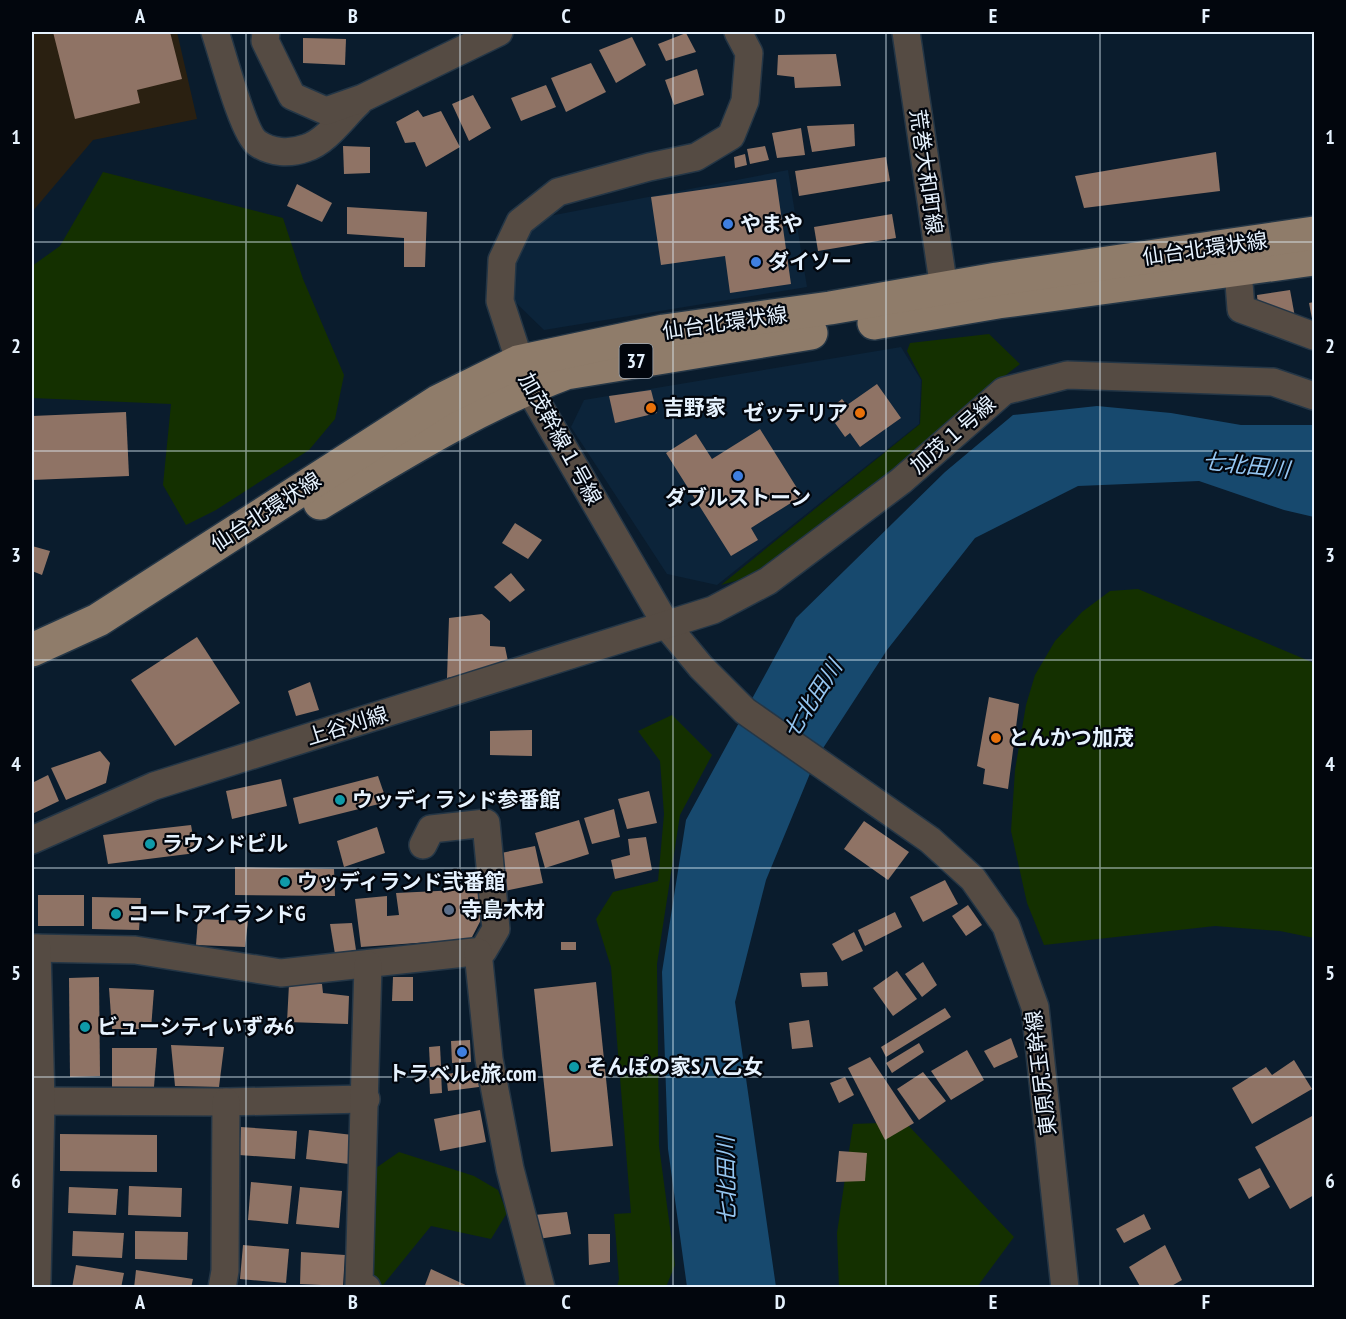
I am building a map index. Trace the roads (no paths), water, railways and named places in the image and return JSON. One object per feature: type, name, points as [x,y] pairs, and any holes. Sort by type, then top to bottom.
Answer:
[{"type":"main road","name":"仙台北環状線","points":[[945,300],[1314,233]]},
{"type":"main road","name":"仙台北環状線","points":[[32,650],[98,620],[439,401],[664,331],[830,308],[945,300],[998,302],[1314,259]]},
{"type":"main road","name":"仙台北環状線","points":[[32,674],[107,641],[165,607],[344,489],[457,421],[523,375]]},
{"type":"street","points":[[215,32],[244,123],[256,142],[279,153],[307,148],[326,135],[363,98]]},
{"type":"street","points":[[266,32],[265,41],[292,96],[326,111],[363,98],[499,32]]},
{"type":"street","name":"加茂幹線１号線","points":[[701,667],[668,626],[523,375],[500,301],[502,260],[520,222],[558,192],[649,166],[696,157],[731,136],[745,101],[749,53],[738,32]]},
{"type":"street","name":"荒巻大和町線","points":[[906,32],[945,300]]},
{"type":"street","points":[[1238,270],[1241,309],[1314,336]]},
{"type":"street","name":"加茂１号線","points":[[668,626],[713,610],[768,581],[901,481],[1004,391],[1067,375],[1273,382],[1314,396]]},
{"type":"street","name":"上谷刈線","points":[[32,840],[154,786],[668,626]]},
{"type":"street","name":"東原尻玉幹線","points":[[701,667],[745,711],[930,840],[973,879],[1006,926],[1035,1007],[1065,1287]]},
{"type":"street","points":[[35,1287],[38,1282],[34,948],[135,950],[281,973],[483,951],[496,929],[486,823],[431,830],[423,845]]},
{"type":"street","points":[[478,952],[489,1059],[510,1169],[541,1287]]},
{"type":"street","points":[[367,1287],[359,1284],[368,965]]},
{"type":"street","points":[[36,1101],[226,1102],[366,1099]]},
{"type":"street","points":[[222,1287],[225,1271],[226,1102]]},
{"type":"water","name":"七北田川","points":[[1097,406],[1171,413],[1241,425],[1314,425],[1314,517],[1284,510],[1199,481],[1078,486],[975,538],[887,650],[816,759],[766,880],[735,1002],[776,1287],[687,1287],[668,1149],[662,972],[686,820],[796,618],[945,472],[1013,415]]},
{"type":"place","name":"やまや","points":[[728,224]]},
{"type":"place","name":"ダイソー","points":[[756,262]]},
{"type":"place","name":"吉野家","points":[[651,408]]},
{"type":"place","name":"ゼッテリア","points":[[860,413]]},
{"type":"place","name":"ダブルストーン","points":[[738,476]]},
{"type":"place","name":"とんかつ加茂","points":[[996,738]]},
{"type":"place","name":"ウッディランド参番館","points":[[340,800]]},
{"type":"place","name":"ラウンドビル","points":[[150,844]]},
{"type":"place","name":"ウッディランド弐番館","points":[[285,882]]},
{"type":"place","name":"寺島木材","points":[[449,910]]},
{"type":"place","name":"コートアイランドG","points":[[116,914]]},
{"type":"place","name":"ビューシティいずみ6","points":[[85,1027]]},
{"type":"place","name":"トラベルe旅.com","points":[[462,1052]]},
{"type":"place","name":"そんぽの家S八乙女","points":[[574,1067]]}]
